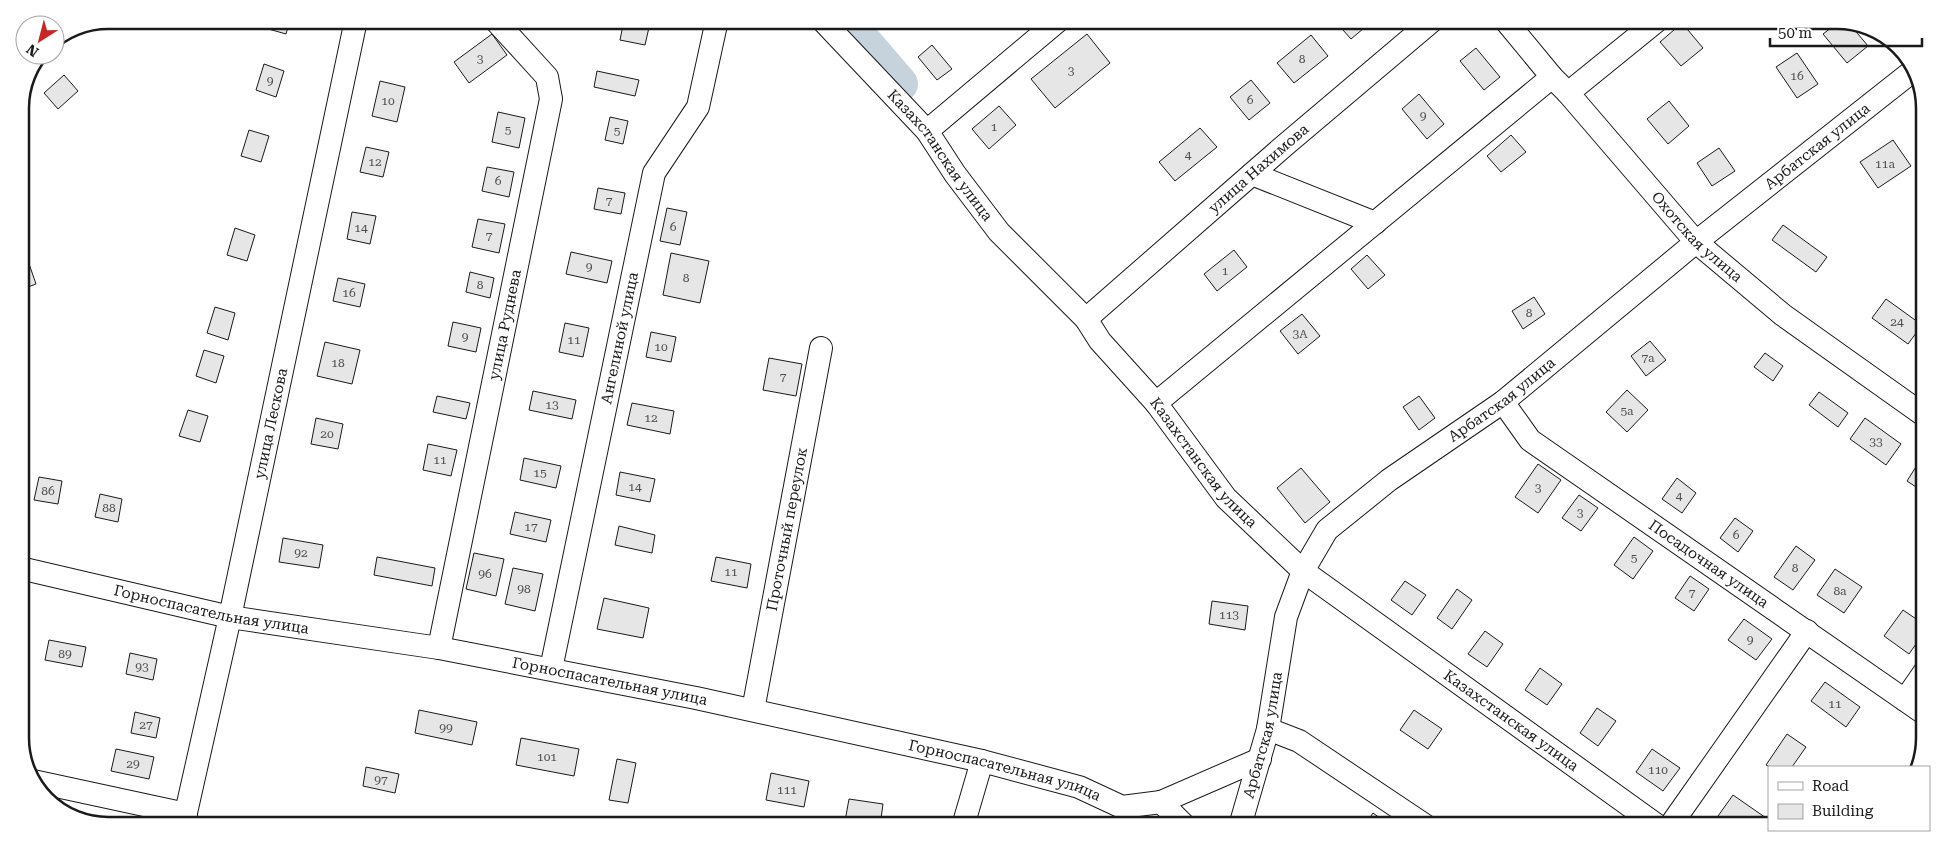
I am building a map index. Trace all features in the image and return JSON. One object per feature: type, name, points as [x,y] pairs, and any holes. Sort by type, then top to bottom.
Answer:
[{"type":"street","name":"улица Лескова","points":[[185,817],[230,617],[354,29]]},
{"type":"street","name":"улица Руднева","points":[[439,648],[551,99],[547,77],[504,29]]},
{"type":"street","name":"Ангелиной улица","points":[[551,668],[654,172],[698,107],[715,29]]},
{"type":"street","name":"Казахстанская улица","points":[[831,29],[927,131],[955,174],[1000,232],[1086,319],[1100,341],[1156,403],[1226,498],[1303,572],[1645,817]]},
{"type":"street","points":[[927,131],[1047,29]]},
{"type":"street","name":"улица Нахимова","points":[[1086,319],[1422,29]]},
{"type":"street","name":"Охотская улица","points":[[1512,29],[1696,242],[1783,315],[1916,410]]},
{"type":"street","points":[[1568,93],[1647,29]]},
{"type":"street","name":"Арбатская улица","points":[[1243,817],[1268,729],[1286,617],[1303,572],[1327,530],[1389,480],[1502,402],[1696,242],[1909,74]]},
{"type":"street","points":[[1156,403],[1552,77]]},
{"type":"street","points":[[1252,174],[1375,223]]},
{"type":"street","name":"Проточный переулок","points":[[753,710],[821,348]]},
{"type":"street","name":"Посадочная улица","points":[[1502,402],[1530,440],[1916,708]]},
{"type":"street","name":"Горноспасательная улица","points":[[29,570],[230,617],[439,648],[551,668],[753,710],[982,761],[1079,787],[1122,807],[1161,802],[1260,759]]},
{"type":"street","points":[[1676,817],[1807,631]]},
{"type":"street","points":[[1905,700],[1916,684]]},
{"type":"street","points":[[1268,729],[1299,741],[1413,817]]},
{"type":"street","points":[[966,817],[982,761]]},
{"type":"street","points":[[43,784],[172,817]]},
{"type":"street","points":[[1161,802],[1176,817]]},
{"type":"building","points":[[268,29],[287,29],[286,34]]},
{"type":"building","points":[[622,29],[649,29],[645,45],[620,40]]},
{"type":"building","points":[[1342,29],[1363,29],[1351,39]]},
{"type":"building","points":[[1675,29],[1687,29],[1703,48],[1681,66],[1660,42]]},
{"type":"building","points":[[1830,29],[1853,30],[1868,46],[1847,63],[1823,34]]},
{"type":"building","points":[[492,34],[507,55],[469,83],[454,62]]},
{"type":"building","points":[[1087,34],[1110,63],[1055,108],[1031,79]]},
{"type":"building","points":[[1311,35],[1328,56],[1294,83],[1277,63]]},
{"type":"building","points":[[932,45],[952,69],[937,80],[918,57]]},
{"type":"building","points":[[1476,48],[1500,77],[1484,90],[1460,61]]},
{"type":"building","points":[[1797,53],[1818,84],[1797,98],[1776,67]]},
{"type":"building","points":[[264,64],[284,71],[276,97],[256,90]]},
{"type":"building","points":[[597,71],[639,80],[635,96],[594,87]]},
{"type":"building","points":[[64,75],[78,91],[58,109],[44,93]]},
{"type":"building","points":[[1251,80],[1270,103],[1249,120],[1230,97]]},
{"type":"building","points":[[380,81],[405,87],[397,122],[372,116]]},
{"type":"building","points":[[1419,94],[1444,124],[1427,139],[1402,109]]},
{"type":"building","points":[[1669,101],[1689,126],[1668,144],[1647,119]]},
{"type":"building","points":[[999,106],[1016,125],[989,149],[972,129]]},
{"type":"building","points":[[498,112],[525,118],[519,148],[492,142]]},
{"type":"building","points":[[610,117],[628,121],[623,144],[605,140]]},
{"type":"building","points":[[1200,128],[1217,147],[1175,181],[1159,162]]},
{"type":"building","points":[[249,130],[269,136],[261,162],[241,156]]},
{"type":"building","points":[[1511,135],[1526,152],[1501,172],[1487,156]]},
{"type":"building","points":[[1893,140],[1911,166],[1878,188],[1860,162]]},
{"type":"building","points":[[366,147],[389,152],[383,177],[360,172]]},
{"type":"building","points":[[1719,148],[1735,171],[1712,186],[1697,163]]},
{"type":"building","points":[[487,167],[514,172],[509,197],[482,191]]},
{"type":"building","points":[[598,188],[625,193],[621,214],[594,209]]},
{"type":"building","points":[[667,208],[687,212],[680,245],[660,241]]},
{"type":"building","points":[[352,212],[376,216],[370,244],[347,239]]},
{"type":"building","points":[[478,219],[505,224],[499,253],[472,247]]},
{"type":"building","points":[[1783,225],[1827,257],[1816,272],[1772,240]]},
{"type":"building","points":[[235,228],[255,235],[247,261],[227,255]]},
{"type":"building","points":[[1234,250],[1247,267],[1217,291],[1204,274]]},
{"type":"building","points":[[571,252],[612,261],[607,283],[566,274]]},
{"type":"building","points":[[671,253],[709,261],[700,303],[663,295]]},
{"type":"building","points":[[1367,255],[1385,275],[1368,289],[1351,269]]},
{"type":"building","points":[[29,264],[36,284],[29,287]]},
{"type":"building","points":[[470,272],[494,278],[490,298],[466,292]]},
{"type":"building","points":[[338,278],[365,284],[360,307],[333,301]]},
{"type":"building","points":[[1534,297],[1545,314],[1523,329],[1512,311]]},
{"type":"building","points":[[1886,299],[1916,321],[1916,333],[1908,344],[1872,318]]},
{"type":"building","points":[[215,307],[235,313],[228,340],[207,333]]},
{"type":"building","points":[[1302,314],[1320,336],[1298,354],[1280,331]]},
{"type":"building","points":[[453,322],[481,328],[476,352],[448,346]]},
{"type":"building","points":[[565,323],[589,328],[583,357],[559,352]]},
{"type":"building","points":[[651,332],[676,337],[671,362],[646,357]]},
{"type":"building","points":[[1650,341],[1666,360],[1646,376],[1631,356]]},
{"type":"building","points":[[325,342],[360,350],[352,384],[317,376]]},
{"type":"building","points":[[204,350],[224,356],[216,383],[196,376]]},
{"type":"building","points":[[1765,353],[1783,366],[1773,381],[1754,367]]},
{"type":"building","points":[[769,358],[802,364],[796,396],[763,390]]},
{"type":"building","points":[[1627,390],[1648,410],[1627,432],[1606,412]]},
{"type":"building","points":[[533,391],[576,400],[572,419],[529,410]]},
{"type":"building","points":[[1819,392],[1848,413],[1838,427],[1809,405]]},
{"type":"building","points":[[437,396],[470,403],[466,419],[433,412]]},
{"type":"building","points":[[1419,396],[1435,418],[1419,430],[1403,407]]},
{"type":"building","points":[[632,403],[674,411],[670,434],[627,425]]},
{"type":"building","points":[[188,410],[208,416],[200,442],[179,436]]},
{"type":"building","points":[[316,418],[343,424],[338,449],[311,444]]},
{"type":"building","points":[[1865,418],[1901,444],[1886,465],[1850,439]]},
{"type":"building","points":[[428,444],[457,450],[451,476],[423,470]]},
{"type":"building","points":[[524,458],[561,466],[556,488],[520,480]]},
{"type":"building","points":[[1538,464],[1561,480],[1538,513],[1515,497]]},
{"type":"building","points":[[1916,467],[1916,487],[1907,481]]},
{"type":"building","points":[[1301,468],[1330,502],[1305,523],[1277,488]]},
{"type":"building","points":[[620,472],[655,479],[650,502],[616,495]]},
{"type":"building","points":[[39,477],[62,481],[58,504],[34,500]]},
{"type":"building","points":[[1677,478],[1696,493],[1682,513],[1662,499]]},
{"type":"building","points":[[100,494],[122,499],[118,522],[95,517]]},
{"type":"building","points":[[1579,495],[1598,508],[1581,531],[1562,518]]},
{"type":"building","points":[[515,512],[551,520],[546,542],[510,534]]},
{"type":"building","points":[[1735,518],[1753,531],[1738,552],[1720,538]]},
{"type":"building","points":[[619,526],[655,535],[652,553],[615,545]]},
{"type":"building","points":[[1634,537],[1653,551],[1633,579],[1614,565]]},
{"type":"building","points":[[283,538],[323,545],[319,568],[279,562]]},
{"type":"building","points":[[1796,546],[1815,560],[1793,590],[1774,577]]},
{"type":"building","points":[[474,553],[504,559],[496,596],[466,589]]},
{"type":"building","points":[[377,557],[435,568],[432,586],[374,575]]},
{"type":"building","points":[[716,557],[751,564],[747,588],[711,581]]},
{"type":"building","points":[[513,568],[543,574],[535,611],[505,604]]},
{"type":"building","points":[[1835,569],[1862,587],[1844,613],[1817,595]]},
{"type":"building","points":[[1690,576],[1709,589],[1694,611],[1675,598]]},
{"type":"building","points":[[1405,581],[1426,595],[1412,615],[1391,600]]},
{"type":"building","points":[[1457,589],[1472,600],[1452,629],[1437,618]]},
{"type":"building","points":[[604,598],[649,608],[643,638],[597,629]]},
{"type":"building","points":[[1212,601],[1248,606],[1245,630],[1209,624]]},
{"type":"building","points":[[1903,610],[1916,619],[1916,644],[1909,654],[1884,636]]},
{"type":"building","points":[[1744,619],[1772,639],[1756,660],[1728,640]]},
{"type":"building","points":[[1485,631],[1503,644],[1487,667],[1468,654]]},
{"type":"building","points":[[49,640],[86,647],[82,667],[45,660]]},
{"type":"building","points":[[130,653],[157,659],[153,680],[126,674]]},
{"type":"building","points":[[1540,668],[1562,684],[1547,705],[1525,690]]},
{"type":"building","points":[[1825,682],[1860,707],[1846,727],[1811,701]]},
{"type":"building","points":[[1597,708],[1616,721],[1598,746],[1580,733]]},
{"type":"building","points":[[419,710],[477,722],[472,745],[415,733]]},
{"type":"building","points":[[1414,710],[1442,729],[1428,749],[1400,730]]},
{"type":"building","points":[[135,712],[160,718],[156,738],[131,733]]},
{"type":"building","points":[[1787,734],[1806,747],[1793,766],[1766,765]]},
{"type":"building","points":[[521,738],[579,749],[574,776],[516,765]]},
{"type":"building","points":[[116,749],[154,757],[149,779],[111,771]]},
{"type":"building","points":[[1652,749],[1680,768],[1663,791],[1636,772]]},
{"type":"building","points":[[617,759],[636,763],[628,803],[609,800]]},
{"type":"building","points":[[366,767],[399,774],[395,793],[363,786]]},
{"type":"building","points":[[771,773],[809,781],[804,807],[766,800]]},
{"type":"building","points":[[1733,795],[1765,817],[1719,817],[1718,816]]},
{"type":"building","points":[[849,799],[883,804],[881,817],[846,817]]},
{"type":"building","points":[[1373,813],[1379,817],[1370,817]]},
{"type":"waterway","points":[[853,29],[900,84]]}]
